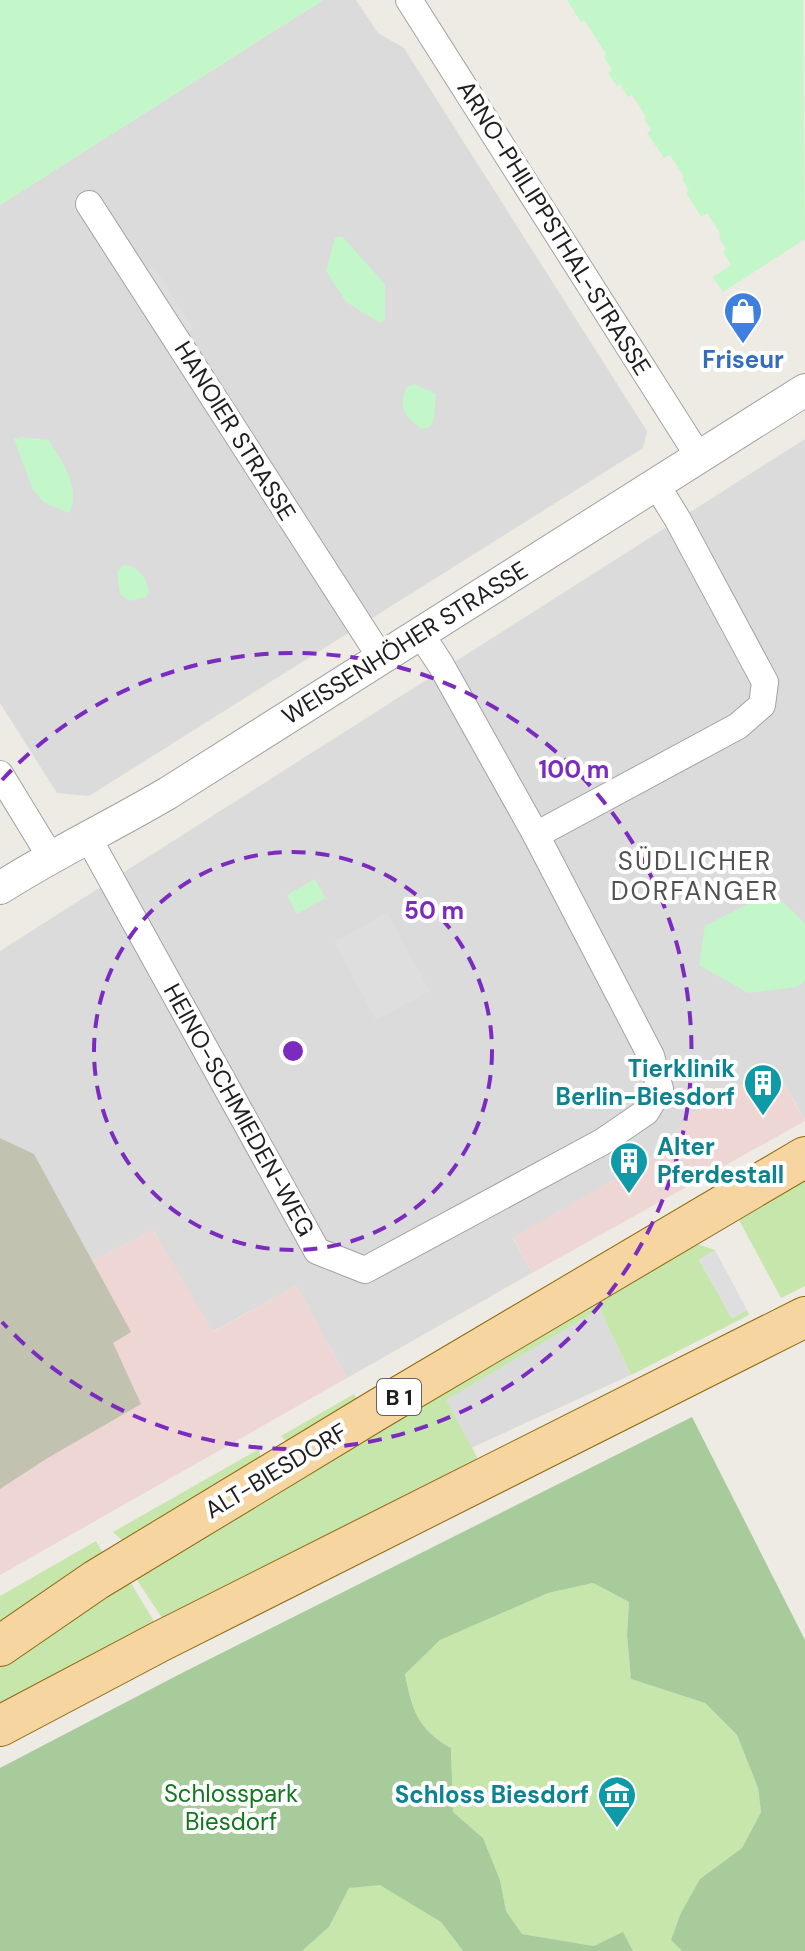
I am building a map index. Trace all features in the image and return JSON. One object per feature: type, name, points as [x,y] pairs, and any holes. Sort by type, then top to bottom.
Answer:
[{"type":"main road","name":"ALT-BIESDORF","points":[[0,1646],[96,1580],[805,1157]]},
{"type":"main road","points":[[0,1726],[159,1642],[805,1317]]},
{"type":"street","name":"ARNO-PHILIPPSTHAL-STRASSE","points":[[409,0],[699,457]]},
{"type":"street","name":"HANOIER STRASSE","points":[[89,204],[381,658]]},
{"type":"street","name":"WEISSENHÖHER STRASSE","points":[[0,888],[50,856],[89,839],[168,793],[805,390]]},
{"type":"street","points":[[536,835],[738,726],[762,705],[765,682],[656,484]]},
{"type":"street","name":"HEINO-SCHMIEDEN-WEG","points":[[89,839],[317,1251],[365,1270],[602,1142],[646,1112],[660,1089],[651,1056],[536,835],[420,633]]},
{"type":"street","points":[[0,774],[50,856]]},
{"type":"shaded area","points":[[323,0],[356,0],[378,33],[404,48],[647,431],[643,448],[89,796],[57,793],[0,703],[0,205]]},
{"type":"shaded area","points":[[146,268],[155,268],[194,328],[187,333]]},
{"type":"shaded area","points":[[805,439],[805,1120],[775,1067],[689,1115],[662,1152],[513,1238],[532,1273],[347,1378],[296,1286],[212,1332],[153,1230],[92,1261],[34,1155],[0,1138],[0,951]]},
{"type":"shaded area","points":[[387,913],[430,991],[376,1020],[334,942]]},
{"type":"shaded area","points":[[775,1067],[805,1121],[532,1273],[513,1237],[661,1153],[689,1115]]},
{"type":"shaded area","points":[[0,1138],[34,1154],[92,1261],[153,1230],[213,1332],[296,1286],[347,1378],[0,1575]]},
{"type":"shaded area","points":[[0,1138],[34,1154],[131,1332],[113,1343],[141,1404],[0,1489]]},
{"type":"shaded area","points":[[715,1250],[747,1310],[731,1318],[699,1259]]},
{"type":"shaded area","points":[[600,1309],[631,1375],[471,1448],[445,1400]]},
{"type":"green space","points":[[0,0],[323,0],[0,205]]},
{"type":"green space","points":[[567,0],[803,0],[805,239],[723,292],[713,277],[731,265],[723,252],[726,249],[719,238],[721,235],[707,213],[701,217],[686,193],[689,191],[682,179],[684,177],[670,155],[664,158],[647,133],[651,130],[644,119],[646,117],[632,95],[628,97],[608,73],[612,70],[604,57],[606,54]]},
{"type":"green space","points":[[342,236],[385,284],[385,320],[380,323],[346,302],[326,271],[335,238]]},
{"type":"green space","points":[[414,384],[436,394],[434,419],[430,427],[422,429],[404,411],[404,394],[407,387]]},
{"type":"green space","points":[[14,439],[49,440],[72,484],[69,513],[43,502],[32,488]]},
{"type":"green space","points":[[123,565],[133,567],[144,577],[149,592],[146,597],[130,601],[120,594],[117,573]]},
{"type":"green space","points":[[315,879],[325,898],[297,914],[287,895]]},
{"type":"green space","points":[[772,892],[805,923],[805,981],[797,987],[748,993],[699,965],[705,926]]},
{"type":"green space","points":[[805,1181],[805,1286],[781,1298],[739,1220]]},
{"type":"green space","points":[[697,1244],[715,1250],[699,1260],[732,1318],[747,1310],[749,1315],[631,1375],[600,1309],[446,1400],[477,1457],[472,1470],[166,1624],[135,1577]]},
{"type":"green space","points":[[354,1394],[359,1403],[290,1445],[281,1436]]},
{"type":"green space","name":"Schlosspark Biesdorf","points":[[692,1417],[805,1640],[805,1951],[682,1951],[671,1940],[681,1913],[700,1879],[742,1848],[761,1812],[758,1788],[737,1735],[705,1703],[631,1679],[627,1635],[629,1602],[593,1583],[548,1593],[440,1640],[405,1674],[418,1717],[430,1733],[451,1748],[453,1812],[483,1838],[500,1880],[506,1911],[522,1934],[594,1946],[623,1932],[633,1951],[463,1951],[441,1922],[380,1885],[349,1888],[329,1927],[302,1951],[0,1951],[0,1768],[178,1675]]},
{"type":"green space","points":[[259,1449],[261,1461],[124,1542],[113,1532]]},
{"type":"green space","points":[[96,1541],[104,1555],[0,1623],[0,1596]]},
{"type":"green space","points":[[129,1580],[158,1628],[0,1712],[0,1667]]},
{"type":"green space","points":[[593,1583],[629,1602],[627,1635],[631,1679],[705,1703],[737,1735],[758,1788],[761,1812],[742,1848],[700,1879],[671,1940],[682,1951],[633,1951],[623,1933],[594,1946],[522,1934],[506,1911],[500,1880],[483,1838],[453,1812],[451,1748],[423,1725],[410,1697],[405,1673],[440,1640],[548,1593]]},
{"type":"green space","points":[[380,1884],[441,1922],[463,1951],[302,1951],[329,1927],[349,1888]]},
{"type":"place","name":"Friseur","points":[[743,345]]},
{"type":"place","name":"Tierklinik Berlin-Biesdorf","points":[[763,1117]]},
{"type":"place","name":"Alter Pferdestall","points":[[629,1195]]},
{"type":"place","name":"Schloss Biesdorf","points":[[617,1829]]},
{"type":"district","name":"SÜDLICHER DORFANGER","points":[[695,876]]}]
